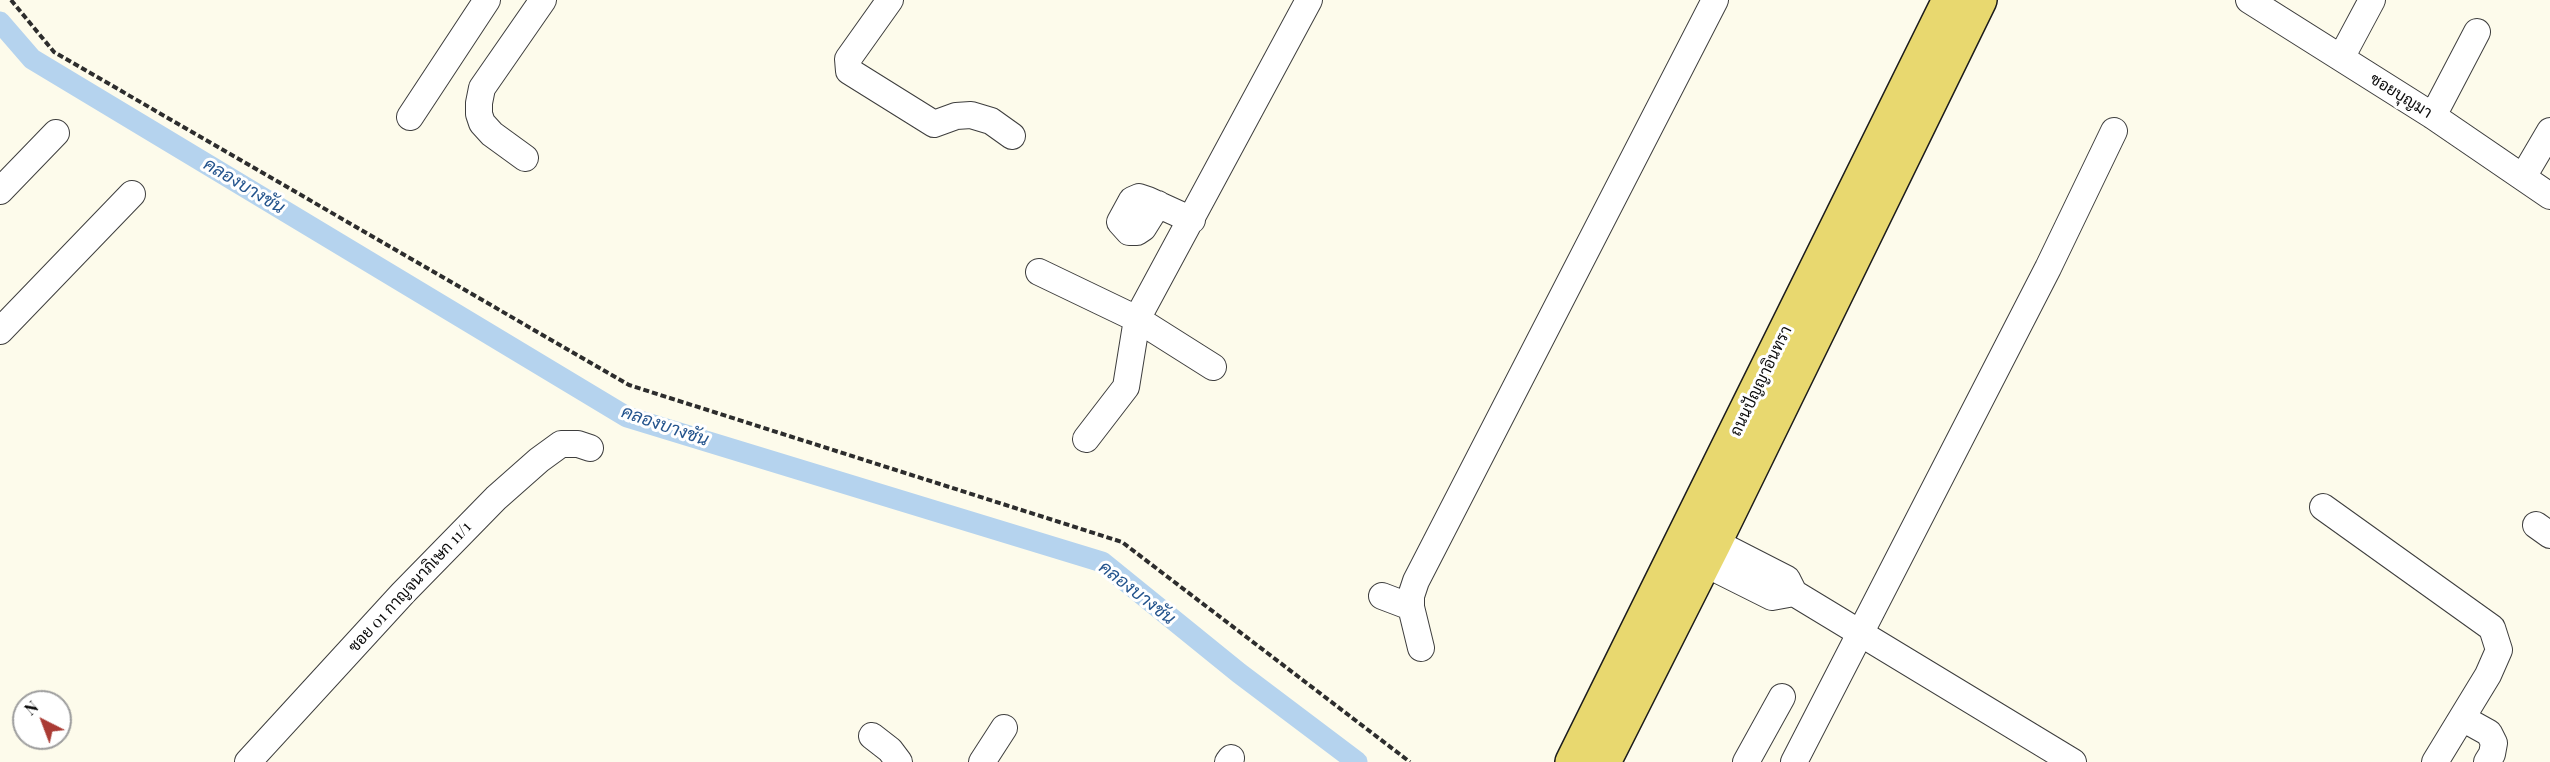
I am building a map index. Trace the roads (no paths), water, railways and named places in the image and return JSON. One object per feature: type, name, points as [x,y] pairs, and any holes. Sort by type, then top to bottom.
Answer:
[{"type":"main road","name":"ถนนปัญญาอินทรา","points":[[1604,762],[1696,546],[1949,0]]},
{"type":"main road","name":"ถนนปัญญาอินทรา","points":[[1572,762],[1696,546],[1980,0]]},
{"type":"street","points":[[410,117],[487,0]]},
{"type":"street","points":[[525,158],[492,134],[482,123],[479,103],[482,88],[543,0]]},
{"type":"street","points":[[890,0],[848,59],[849,71],[934,124],[956,116],[971,115],[991,121],[1012,136]]},
{"type":"street","points":[[1086,440],[1126,387],[1137,319],[1309,0]]},
{"type":"street","points":[[1421,648],[1411,606],[1411,596],[1416,581],[1714,0]]},
{"type":"street","name":"ซอยบุญมา","points":[[2249,0],[2433,116],[2550,196]]},
{"type":"street","points":[[2341,58],[2372,0]]},
{"type":"street","points":[[2433,116],[2477,32]]},
{"type":"street","points":[[1767,725],[1798,754],[2086,191],[2114,131]]},
{"type":"street","points":[[2523,177],[2550,131]]},
{"type":"street","points":[[0,191],[56,133]]},
{"type":"street","points":[[0,331],[132,194]]},
{"type":"street","points":[[1158,204],[1192,220]]},
{"type":"street","points":[[1039,272],[1137,319],[1213,367]]},
{"type":"street","name":"ซอย 01 กาญจนาภิเษก 11/1","points":[[248,762],[403,593],[496,498],[561,444],[578,444],[590,448]]},
{"type":"street","points":[[2323,507],[2492,628],[2499,650],[2488,675],[2435,762]]},
{"type":"street","points":[[1696,546],[1787,579],[1794,594],[2058,758]]},
{"type":"street","points":[[1382,596],[1411,606]]},
{"type":"street","points":[[1746,762],[1782,697]]},
{"type":"street","points":[[2462,718],[2489,733],[2494,743],[2492,754],[2487,762]]},
{"type":"street","points":[[982,762],[1004,728]]},
{"type":"street","points":[[872,736],[890,750],[899,762]]},
{"type":"waterway","name":"คลองบางชัน","points":[[0,22],[32,59],[627,417],[1102,562],[1239,673],[1357,762]]}]
